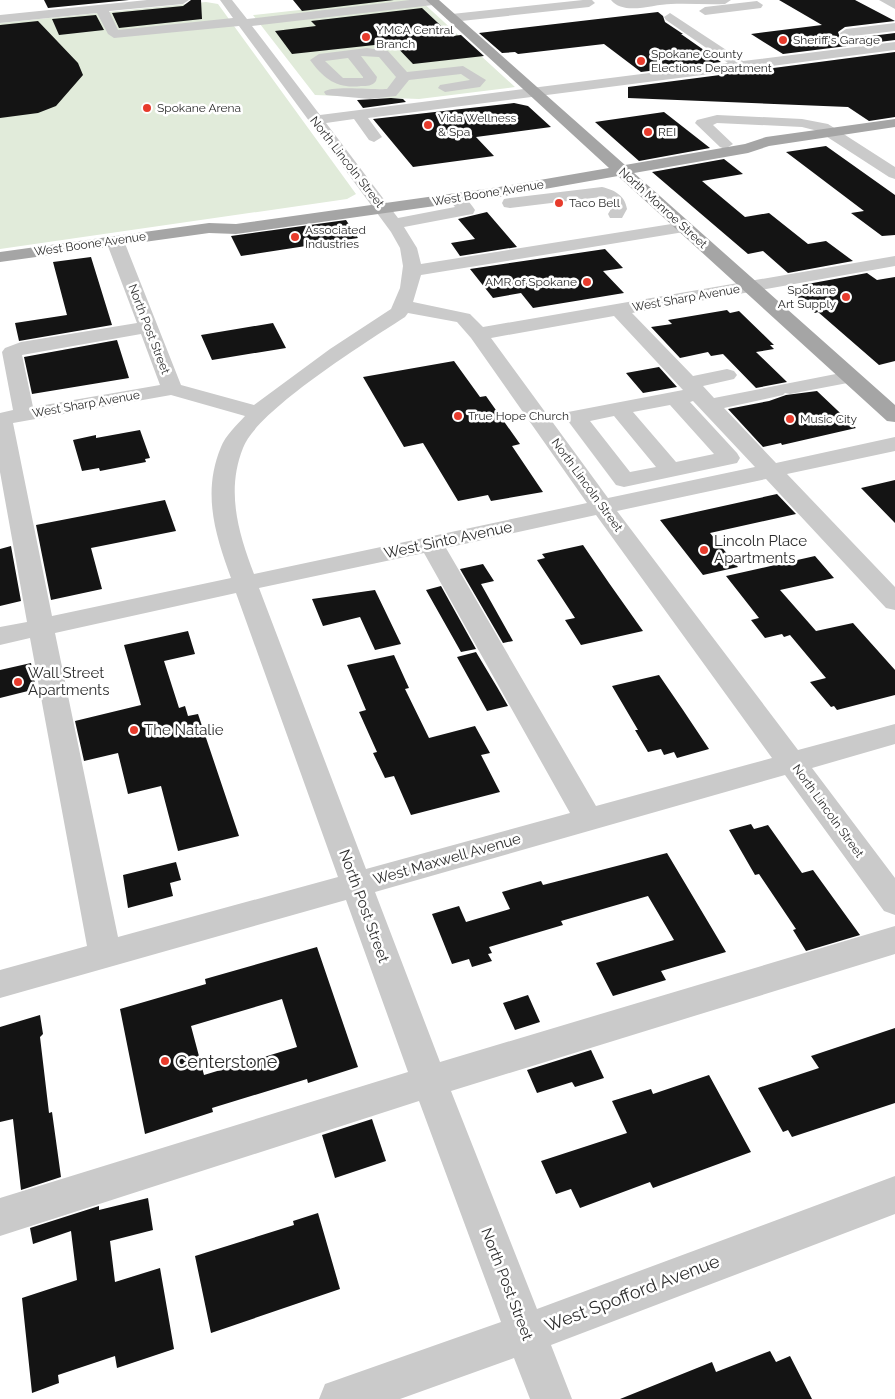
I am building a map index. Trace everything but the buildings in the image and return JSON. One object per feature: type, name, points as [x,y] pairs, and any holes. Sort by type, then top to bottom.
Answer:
[{"type":"main road","name":"North Monroe Street","points":[[435,3],[895,416]]},
{"type":"main road","name":"West Boone Avenue","points":[[0,257],[209,228],[236,229],[526,177],[748,148],[766,142],[895,123]]},
{"type":"main road","name":"West Boone Avenue","points":[[379,204],[456,198],[725,144],[744,141],[766,142]]},
{"type":"street","points":[[0,19],[25,11],[101,8],[183,0]]},
{"type":"street","name":"North Lincoln Street","points":[[226,0],[412,251],[414,271],[404,306],[463,318],[478,334],[602,507],[895,902]]},
{"type":"street","points":[[101,8],[114,34],[435,3],[505,0]]},
{"type":"street","points":[[617,0],[630,4],[664,0],[725,0]]},
{"type":"street","points":[[885,0],[895,5]]},
{"type":"street","points":[[452,18],[587,1],[599,10],[598,12],[495,25]]},
{"type":"street","points":[[686,1],[701,11],[757,5]]},
{"type":"street","points":[[670,17],[737,63]]},
{"type":"street","points":[[866,50],[848,39],[846,33],[895,27]]},
{"type":"street","points":[[848,39],[895,34]]},
{"type":"street","points":[[315,120],[668,75],[737,63],[895,46]]},
{"type":"street","points":[[352,54],[370,77],[369,81],[342,82],[334,80],[317,60],[319,58],[352,54],[383,54],[403,77]]},
{"type":"street","points":[[403,77],[463,70],[468,71],[479,80],[475,84],[428,90]]},
{"type":"street","points":[[384,93],[402,82],[403,77]]},
{"type":"street","points":[[293,92],[331,92],[337,94],[409,92]]},
{"type":"street","points":[[358,115],[374,136]]},
{"type":"street","points":[[725,144],[702,123],[717,119],[802,123],[823,127],[833,132],[895,174]]},
{"type":"street","points":[[510,203],[602,192],[609,194],[618,203],[619,209],[616,214]]},
{"type":"street","points":[[393,224],[466,210],[456,198]]},
{"type":"street","points":[[414,271],[684,227]]},
{"type":"street","name":"North Post Street","points":[[115,241],[172,389],[258,413]]},
{"type":"street","name":"West Sharp Avenue","points":[[478,334],[895,261]]},
{"type":"street","name":"North Post Street","points":[[404,306],[398,313],[337,352],[258,413],[232,446],[222,491],[227,535],[429,1081],[527,1333],[550,1399]]},
{"type":"street","points":[[618,309],[692,395],[754,453],[895,602]]},
{"type":"street","points":[[105,956],[41,627],[8,417],[12,352],[21,348],[148,327]]},
{"type":"street","points":[[692,395],[727,375]]},
{"type":"street","points":[[754,453],[624,480],[576,417],[692,395],[783,390],[851,377]]},
{"type":"street","name":"West Sharp Avenue","points":[[8,417],[172,389]]},
{"type":"street","points":[[692,395],[729,458]]},
{"type":"street","points":[[620,409],[671,470]]},
{"type":"street","name":"West Sinto Avenue","points":[[0,636],[895,444]]},
{"type":"street","points":[[431,544],[589,820]]},
{"type":"street","name":"West Maxwell Avenue","points":[[0,984],[895,734]]},
{"type":"street","points":[[0,1217],[429,1081],[895,940]]},
{"type":"street","name":"West Spofford Avenue","points":[[340,1399],[527,1333],[895,1195]]},
{"type":"green space","points":[[391,0],[420,0],[515,87],[419,99],[315,95],[253,15]]},
{"type":"green space","name":"Spokane Arena","points":[[206,2],[218,4],[356,194],[347,199],[0,249],[0,23]]},
{"type":"place","name":"YMCA Central Branch","points":[[366,37]]},
{"type":"place","name":"Sheriff's Garage","points":[[783,40]]},
{"type":"place","name":"Spokane County Elections Department","points":[[641,61]]},
{"type":"place","name":"Spokane Arena","points":[[147,108]]},
{"type":"place","name":"Vida Wellness & Spa","points":[[428,125]]},
{"type":"place","name":"REI","points":[[648,132]]},
{"type":"place","name":"Taco Bell","points":[[559,203]]},
{"type":"place","name":"Associated Industries","points":[[295,237]]},
{"type":"place","name":"AMR of Spokane","points":[[587,282]]},
{"type":"place","name":"Spokane Art Supply","points":[[846,297]]},
{"type":"place","name":"True Hope Church","points":[[458,416]]},
{"type":"place","name":"Music City","points":[[790,419]]},
{"type":"place","name":"Lincoln Place Apartments","points":[[704,550]]},
{"type":"place","name":"Wall Street Apartments","points":[[18,682]]},
{"type":"place","name":"The Natalie","points":[[134,730]]},
{"type":"place","name":"Centerstone","points":[[165,1061]]}]
